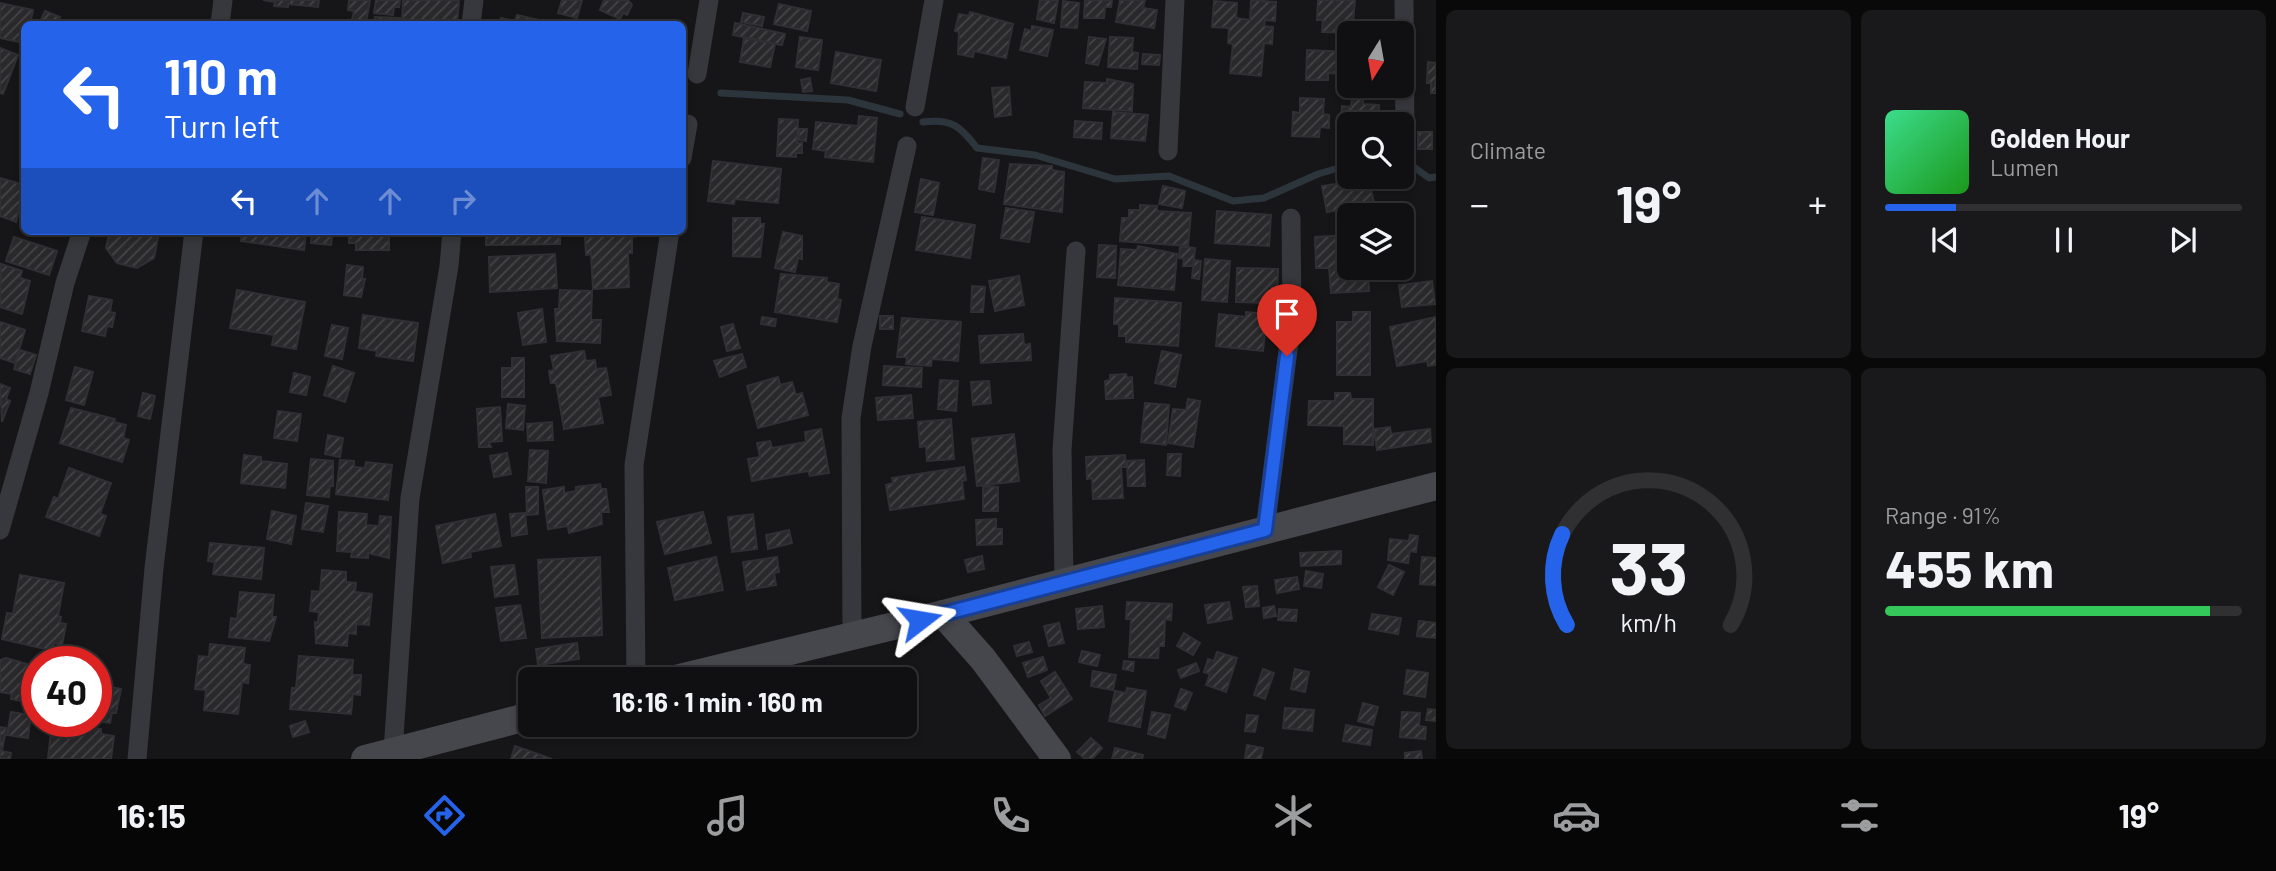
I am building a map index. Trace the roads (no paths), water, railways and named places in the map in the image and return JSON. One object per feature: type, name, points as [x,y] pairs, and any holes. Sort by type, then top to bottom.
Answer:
[{"type":"street","points":[[220,21],[223,0]]},
{"type":"street","points":[[471,21],[474,0]]},
{"type":"street","points":[[697,74],[709,0]]},
{"type":"street","points":[[915,107],[934,0]]},
{"type":"street","points":[[1168,151],[1175,0]]},
{"type":"street","points":[[1404,0],[1405,112]]},
{"type":"street","points":[[686,135],[688,124]]},
{"type":"street","points":[[852,637],[851,418],[862,346],[907,146]]},
{"type":"street","points":[[1265,530],[1292,319],[1292,218]]},
{"type":"street","points":[[0,530],[39,393],[65,283],[81,235]]},
{"type":"street","points":[[137,759],[154,568],[194,235]]},
{"type":"street","points":[[393,752],[410,498],[449,266],[452,235]]},
{"type":"street","points":[[636,667],[634,465],[642,397],[669,235]]},
{"type":"street","points":[[1065,582],[1062,450],[1076,251]]},
{"type":"street","points":[[726,667],[943,614],[1436,486]]},
{"type":"street","points":[[943,614],[983,659],[1057,759]]},
{"type":"street","points":[[365,759],[518,719]]},
{"type":"waterway","points":[[721,93],[848,100],[900,114]]},
{"type":"waterway","points":[[923,122],[949,123],[961,129],[977,148],[1035,155],[1115,179],[1169,176],[1233,201],[1264,198],[1337,168]]},
{"type":"waterway","points":[[1414,167],[1429,178],[1436,177]]}]
